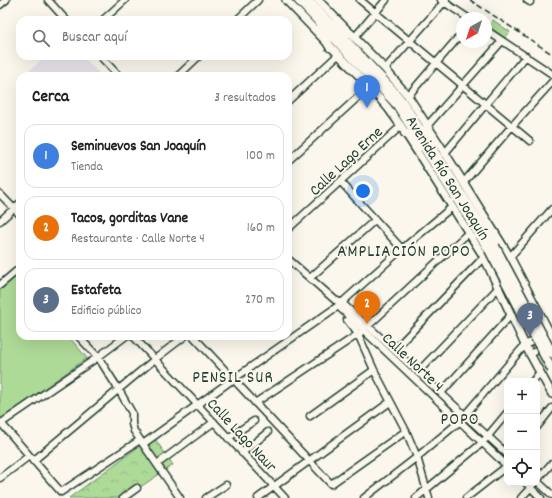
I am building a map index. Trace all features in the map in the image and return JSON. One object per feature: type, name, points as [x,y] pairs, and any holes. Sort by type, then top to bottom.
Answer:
[{"type":"highway","name":"Avenida Río San Joaquín","points":[[298,0],[316,14],[391,88],[402,101],[492,248],[552,353]]},
{"type":"highway","name":"Avenida Río San Joaquín","points":[[308,0],[316,14],[397,106],[431,161],[492,248],[552,370]]},
{"type":"highway","points":[[316,14],[330,46]]},
{"type":"highway","points":[[316,14],[353,36]]},
{"type":"highway","points":[[428,126],[432,148]]},
{"type":"highway","points":[[403,130],[431,161]]},
{"type":"main road","name":"Avenida Río San Joaquín","points":[[286,0],[388,108],[403,130],[484,258],[525,345],[552,394]]},
{"type":"main road","name":"Avenida Río San Joaquín","points":[[318,0],[385,69],[408,96],[464,182],[510,257],[551,333]]},
{"type":"main road","points":[[494,278],[506,275],[516,267]]},
{"type":"street","points":[[0,5],[6,0]]},
{"type":"street","points":[[48,0],[62,16]]},
{"type":"street","points":[[107,16],[125,0]]},
{"type":"street","points":[[241,16],[258,0]]},
{"type":"street","points":[[360,0],[530,141]]},
{"type":"street","points":[[353,36],[386,0]]},
{"type":"street","points":[[385,69],[444,1],[460,12]]},
{"type":"street","points":[[492,34],[552,74]]},
{"type":"street","points":[[408,96],[456,40]]},
{"type":"street","points":[[428,126],[502,40]]},
{"type":"street","points":[[292,97],[338,55]]},
{"type":"street","points":[[445,153],[526,56]]},
{"type":"street","points":[[104,60],[115,72]]},
{"type":"street","points":[[182,72],[195,60]]},
{"type":"street","points":[[464,182],[552,82]]},
{"type":"street","points":[[292,157],[369,87]]},
{"type":"street","name":"Calle Lago Erne","points":[[292,225],[403,130]]},
{"type":"street","points":[[341,182],[402,249]]},
{"type":"street","points":[[0,194],[14,209],[0,221]]},
{"type":"street","points":[[292,338],[340,305],[402,249],[452,207]]},
{"type":"street","points":[[510,257],[552,209]]},
{"type":"street","points":[[310,278],[375,220]]},
{"type":"street","points":[[368,326],[468,233]]},
{"type":"street","points":[[394,350],[484,258]]},
{"type":"street","points":[[292,262],[340,305]]},
{"type":"street","points":[[0,286],[16,273]]},
{"type":"street","points":[[418,372],[498,288]]},
{"type":"street","name":"Calle Norte 4","points":[[340,305],[368,326],[504,451]]},
{"type":"street","name":"Calle Norte 4","points":[[340,305],[360,332],[504,463]]},
{"type":"street","points":[[441,392],[511,315]]},
{"type":"street","points":[[255,403],[360,332],[374,370],[406,431],[417,457],[429,498]]},
{"type":"street","points":[[364,498],[459,422],[525,345],[551,333]]},
{"type":"street","points":[[82,340],[98,357],[119,390],[131,411],[133,428],[180,498]]},
{"type":"street","points":[[121,340],[0,424],[61,492],[198,405],[290,340]]},
{"type":"street","name":"Calle Lago Naur","points":[[137,340],[285,498]]},
{"type":"street","points":[[0,478],[31,459],[180,340]]},
{"type":"street","points":[[197,340],[232,380],[331,484],[406,431]]},
{"type":"street","points":[[530,354],[552,343]]},
{"type":"street","points":[[310,416],[374,370]]},
{"type":"street","points":[[535,378],[540,372]]},
{"type":"street","points":[[258,498],[390,402]]},
{"type":"street","points":[[540,423],[552,408]]},
{"type":"street","points":[[416,498],[482,443],[506,414]]},
{"type":"street","points":[[228,438],[254,421]]},
{"type":"street","points":[[156,464],[214,422]]},
{"type":"street","points":[[242,453],[268,432]]},
{"type":"street","points":[[540,477],[552,463]]},
{"type":"street","points":[[466,498],[504,468]]},
{"type":"street","points":[[540,484],[552,495]]},
{"type":"street","points":[[206,498],[226,485]]},
{"type":"street","points":[[521,498],[532,486]]},
{"type":"street","points":[[534,486],[541,498]]},
{"type":"street","points":[[123,498],[137,488]]},
{"type":"shaded area","points":[[41,60],[86,60],[98,72],[28,72]]},
{"type":"green space","points":[[493,20],[510,32],[505,38],[492,29]]},
{"type":"green space","points":[[15,274],[16,275],[16,340],[71,340],[87,358],[0,420],[0,287]]},
{"type":"green space","points":[[153,436],[173,465],[124,498],[69,498]]},
{"type":"railway","points":[[470,0],[552,54]]},
{"type":"place","name":"Seminuevos San Joaquín","points":[[367,108]]},
{"type":"place","name":"Tacos, gorditas Vane","points":[[367,324]]},
{"type":"place","name":"Estafeta","points":[[530,336]]},
{"type":"district","name":"AMPLIACIÓN POPO","points":[[404,250]]},
{"type":"district","name":"PENSIL SUR","points":[[233,376]]},
{"type":"district","name":"POPO","points":[[460,418]]}]
